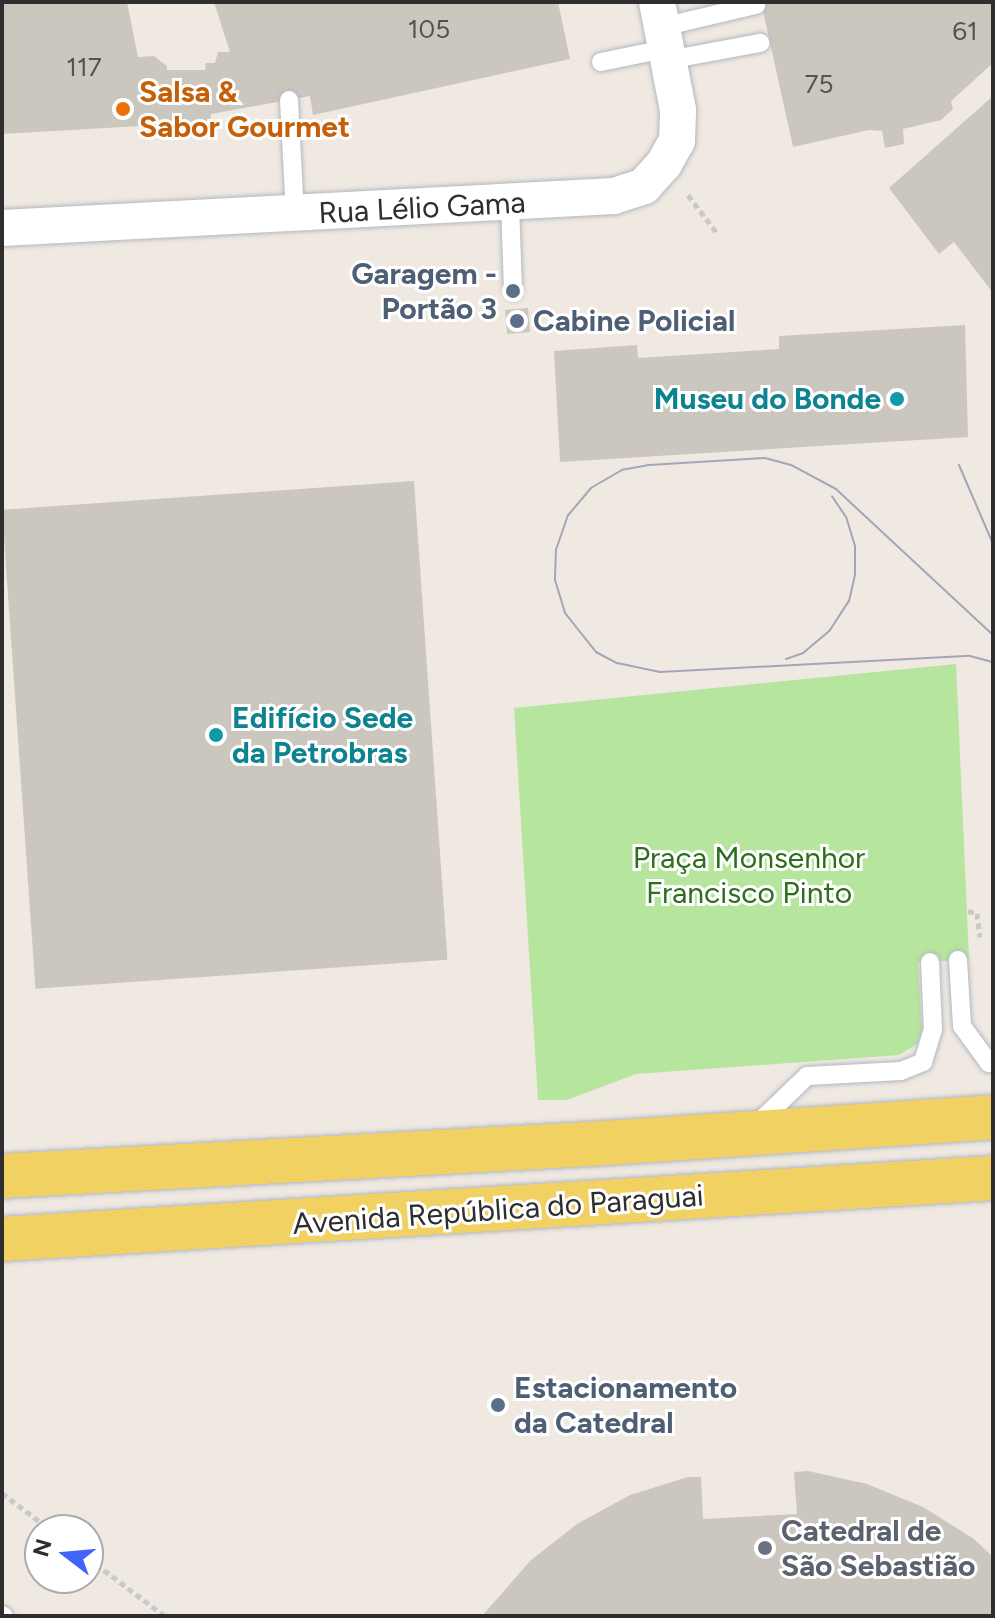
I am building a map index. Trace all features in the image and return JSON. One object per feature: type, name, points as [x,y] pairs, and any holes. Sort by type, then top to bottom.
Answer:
[{"type":"main road","name":"Avenida República do Paraguai","points":[[2,1176],[993,1117]]},
{"type":"main road","name":"Avenida República do Paraguai","points":[[2,1239],[993,1178]]},
{"type":"street","name":"Rua Lélio Gama","points":[[2,228],[510,204],[614,196],[644,186],[664,164],[677,141],[678,110],[663,34]]},
{"type":"lane","points":[[601,62],[663,34],[756,5]]},
{"type":"lane","points":[[663,34],[760,43]]},
{"type":"lane","points":[[289,100],[295,215]]},
{"type":"lane","points":[[510,204],[513,291]]},
{"type":"lane","points":[[958,960],[962,1026],[989,1063],[993,1063]]},
{"type":"lane","points":[[749,1133],[807,1076],[901,1071],[923,1062],[933,1030],[930,962]]},
{"type":"path","points":[[2,1493],[30,1514]]},
{"type":"path","points":[[104,1570],[165,1616]]},
{"type":"green space","name":"Praça Monsenhor Francisco Pinto","points":[[956,664],[969,959],[918,963],[922,1031],[917,1044],[899,1055],[636,1074],[567,1100],[538,1100],[514,708]]},
{"type":"building","points":[[2,2],[127,2],[138,57],[154,56],[167,66],[167,70],[205,70],[206,63],[215,63],[218,52],[230,52],[214,2],[558,2],[570,59],[313,115],[310,96],[211,114],[210,122],[2,134]]},
{"type":"building","points":[[761,2],[993,2],[993,63],[951,101],[953,109],[941,120],[903,129],[904,144],[885,148],[882,131],[869,130],[793,147]]},
{"type":"building","points":[[993,96],[993,293],[954,242],[939,254],[889,188]]},
{"type":"building","name":"Cabine Policial","points":[[528,308],[530,332],[507,334],[505,310]]},
{"type":"building","points":[[965,325],[968,437],[560,462],[554,351],[637,345],[638,358],[779,349],[779,336]]},
{"type":"building","name":"Edifício Sede da Petrobras","points":[[414,481],[447,960],[35,989],[2,510]]},
{"type":"building","name":"Catedral de São Sebastião","points":[[808,1471],[867,1484],[923,1507],[974,1539],[993,1557],[993,1616],[482,1616],[530,1561],[577,1524],[630,1495],[688,1477],[701,1477],[703,1519],[797,1514],[794,1472]]},
{"type":"tram line","points":[[993,635],[836,489],[791,465],[765,458],[649,465],[622,470],[591,488],[568,515],[556,549],[555,580],[565,613],[596,652],[617,663],[660,672],[970,656],[993,662]]},
{"type":"tram line","points":[[959,465],[993,544]]},
{"type":"tram line","points":[[786,659],[803,653],[830,630],[849,601],[855,574],[855,546],[846,517],[832,496]]},
{"type":"place","name":"Salsa & Sabor Gourmet","points":[[123,109]]},
{"type":"place","name":"Garagem - Portão 3","points":[[513,291]]},
{"type":"place","name":"Cabine Policial","points":[[517,321]]},
{"type":"place","name":"Museu do Bonde","points":[[897,399]]},
{"type":"place","name":"Edifício Sede da Petrobras","points":[[216,735]]},
{"type":"place","name":"Estacionamento da Catedral","points":[[498,1405]]},
{"type":"place","name":"Catedral de São Sebastião","points":[[765,1548]]}]
